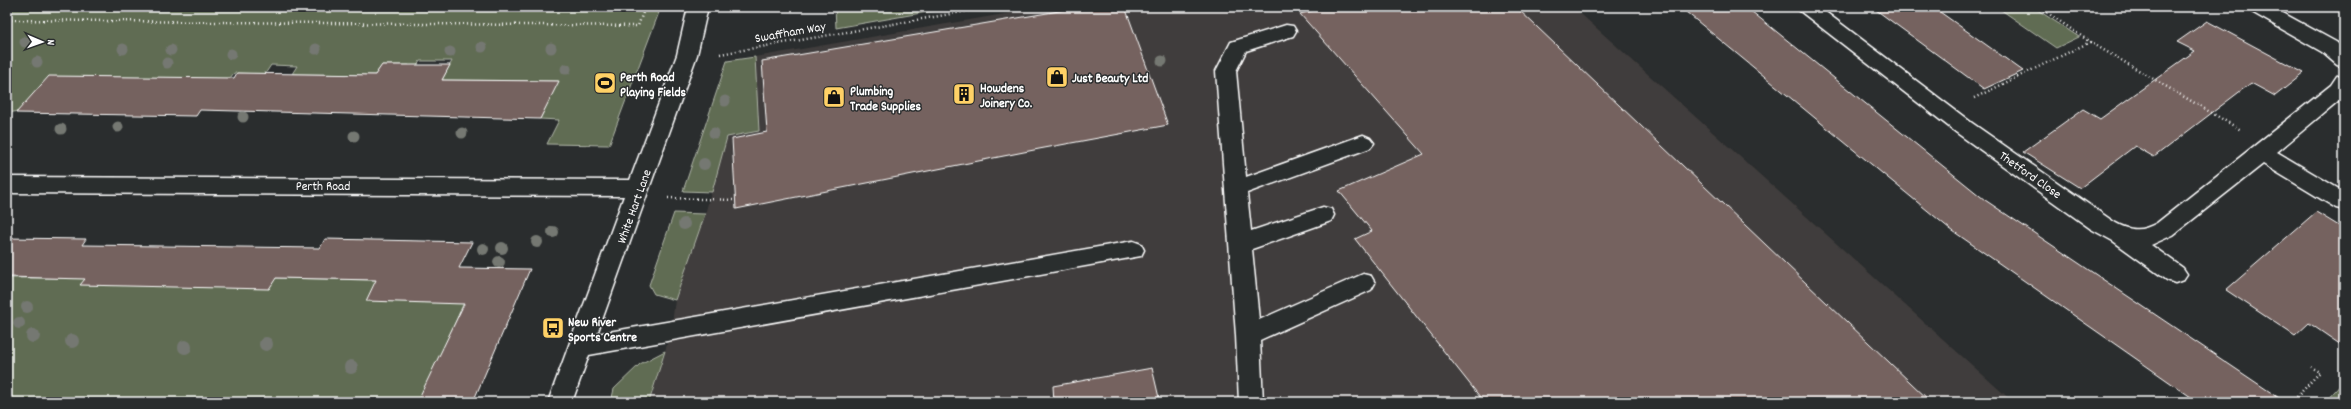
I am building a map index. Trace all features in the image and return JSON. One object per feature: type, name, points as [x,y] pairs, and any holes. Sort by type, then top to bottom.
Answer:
[{"type":"street","name":"White Hart Lane","points":[[560,402],[687,55],[698,7]]},
{"type":"street","name":"Thetford Close","points":[[1807,7],[1951,117],[2118,234],[2136,240],[2152,238],[2266,150],[2338,90],[2344,81]]},
{"type":"street","points":[[2257,7],[2329,47],[2344,60]]},
{"type":"street","points":[[1251,402],[1248,335],[1226,71],[1238,47],[1286,31]]},
{"type":"street","points":[[1236,189],[1363,143]]},
{"type":"street","points":[[2266,150],[2344,202]]},
{"type":"street","name":"Perth Road","points":[[7,185],[639,188]]},
{"type":"street","points":[[1240,244],[1323,215]]},
{"type":"street","points":[[2118,234],[2175,274]]},
{"type":"street","points":[[579,347],[1133,250]]},
{"type":"street","points":[[1248,335],[1363,283]]},
{"type":"path","points":[[7,20],[638,26],[645,7]]},
{"type":"path","name":"Swaffham Way","points":[[687,55],[715,55],[991,7]]},
{"type":"path","points":[[2039,7],[2090,42],[2266,150]]},
{"type":"path","points":[[1987,92],[2090,42]]},
{"type":"path","points":[[665,198],[736,200]]},
{"type":"path","points":[[2294,400],[2320,372],[2311,367]]},
{"type":"shaded area","points":[[1045,7],[1573,7],[2013,402],[649,402],[671,332],[675,300],[705,214],[727,137],[759,131],[755,57]]},
{"type":"green space","points":[[7,7],[661,7],[609,145],[547,144],[559,120],[540,119],[558,81],[442,80],[452,61],[420,61],[411,76],[409,65],[382,65],[375,75],[292,74],[297,66],[271,65],[265,74],[234,73],[230,78],[7,113]]},
{"type":"green space","points":[[835,7],[955,7],[836,28]]},
{"type":"green space","points":[[1997,7],[2033,7],[2079,37],[2056,48]]},
{"type":"green space","points":[[755,57],[759,131],[727,137],[712,192],[683,191],[727,61]]},
{"type":"green space","points":[[674,213],[705,214],[675,300],[654,294],[649,285]]},
{"type":"green space","points":[[7,278],[276,278],[473,282],[420,402],[7,402]]},
{"type":"green space","points":[[665,351],[649,402],[611,402],[614,389],[640,364]]},
{"type":"green space","points":[[2344,381],[2344,402],[2325,402]]},
{"type":"building","points":[[1083,7],[1125,7],[1168,125],[736,209],[732,139],[767,132],[762,61]]},
{"type":"building","points":[[1327,7],[1516,7],[1931,402],[1484,402],[1355,239],[1372,231],[1339,191],[1424,154],[1300,14]]},
{"type":"building","points":[[1680,7],[1746,7],[1985,200],[2285,402],[2198,402],[1950,229]]},
{"type":"building","points":[[1872,7],[1933,7],[2023,71],[1984,89]]},
{"type":"building","points":[[2207,21],[2304,73],[2275,96],[2251,83],[2154,157],[2135,146],[2080,188],[2023,152],[2083,109],[2100,119],[2195,51],[2177,42]]},
{"type":"building","points":[[382,65],[450,65],[442,80],[559,81],[540,119],[200,110],[196,116],[16,113],[49,76],[234,78],[237,73],[375,75]]},
{"type":"building","points":[[2316,212],[2344,229],[2344,347],[2309,323],[2295,336],[2226,290]]},
{"type":"building","points":[[7,238],[86,239],[82,245],[320,248],[325,239],[472,242],[459,268],[530,269],[473,402],[417,402],[464,304],[366,301],[376,280],[276,278],[269,289],[80,285],[85,279],[7,277]]},
{"type":"building","points":[[1152,368],[1160,402],[1054,402],[1053,386]]},
{"type":"place","name":"Just Beauty Ltd","points":[[1057,77]]},
{"type":"place","name":"Perth Road Playing Fields","points":[[605,83]]},
{"type":"place","name":"Howdens Joinery Co.","points":[[964,94]]},
{"type":"place","name":"Plumbing Trade Supplies","points":[[834,97]]},
{"type":"place","name":"New River Sports Centre","points":[[553,328]]}]
